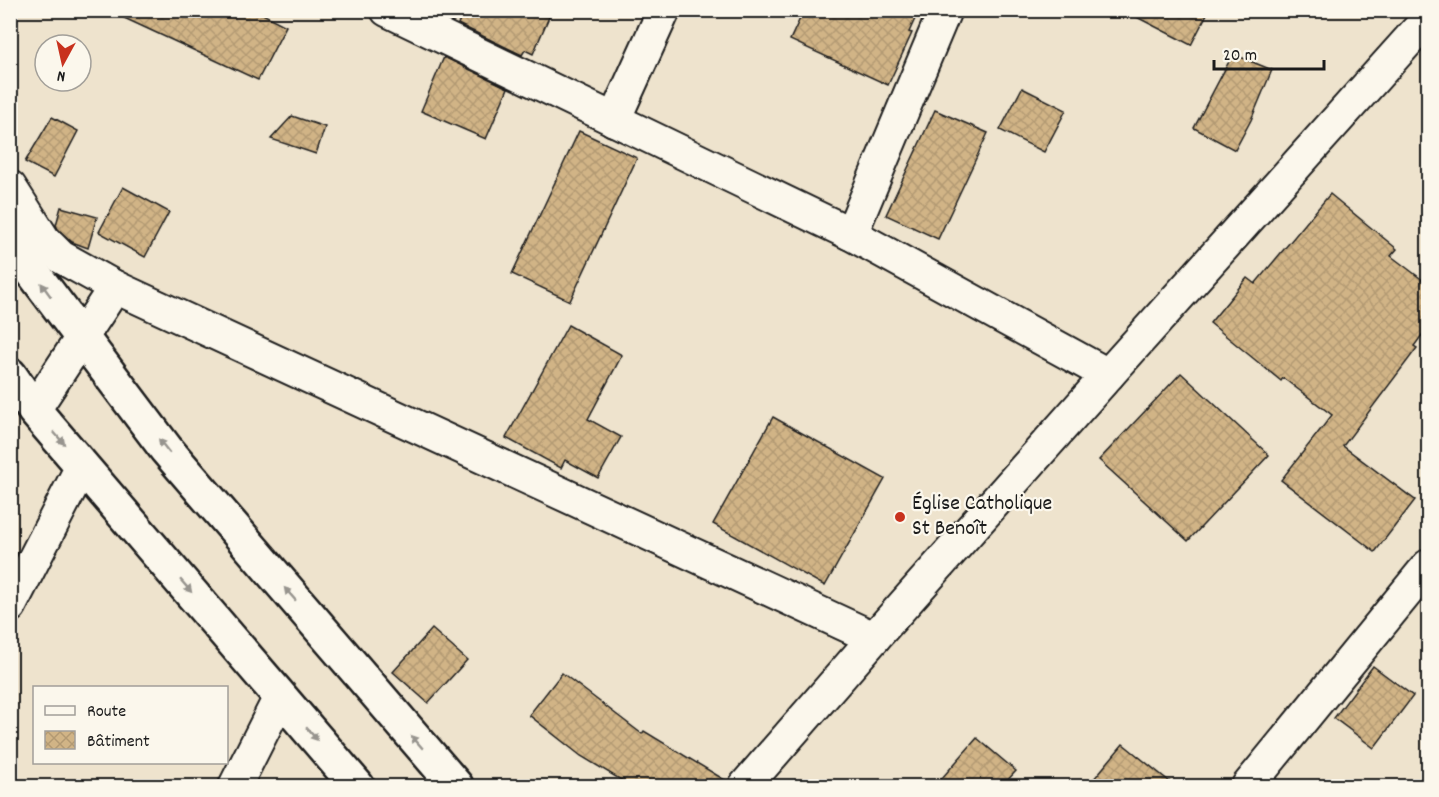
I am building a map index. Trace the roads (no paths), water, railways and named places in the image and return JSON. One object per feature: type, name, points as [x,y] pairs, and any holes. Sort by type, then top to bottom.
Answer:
[{"type":"main road","points":[[10,242],[166,449],[456,786]]},
{"type":"main road","points":[[10,375],[34,410],[357,786]]},
{"type":"street","points":[[387,10],[851,234],[1108,375]]},
{"type":"street","points":[[614,120],[664,10]]},
{"type":"street","points":[[851,234],[945,10]]},
{"type":"street","points":[[745,786],[1108,375],[1427,20]]},
{"type":"street","points":[[10,187],[44,240],[61,257],[115,287],[874,638]]},
{"type":"street","points":[[34,410],[115,287]]},
{"type":"street","points":[[10,606],[82,466]]},
{"type":"street","points":[[1248,786],[1428,566]]},
{"type":"street","points":[[235,786],[280,697]]},
{"type":"place","name":"Église Catholique St Benoît","points":[[900,517]]}]
